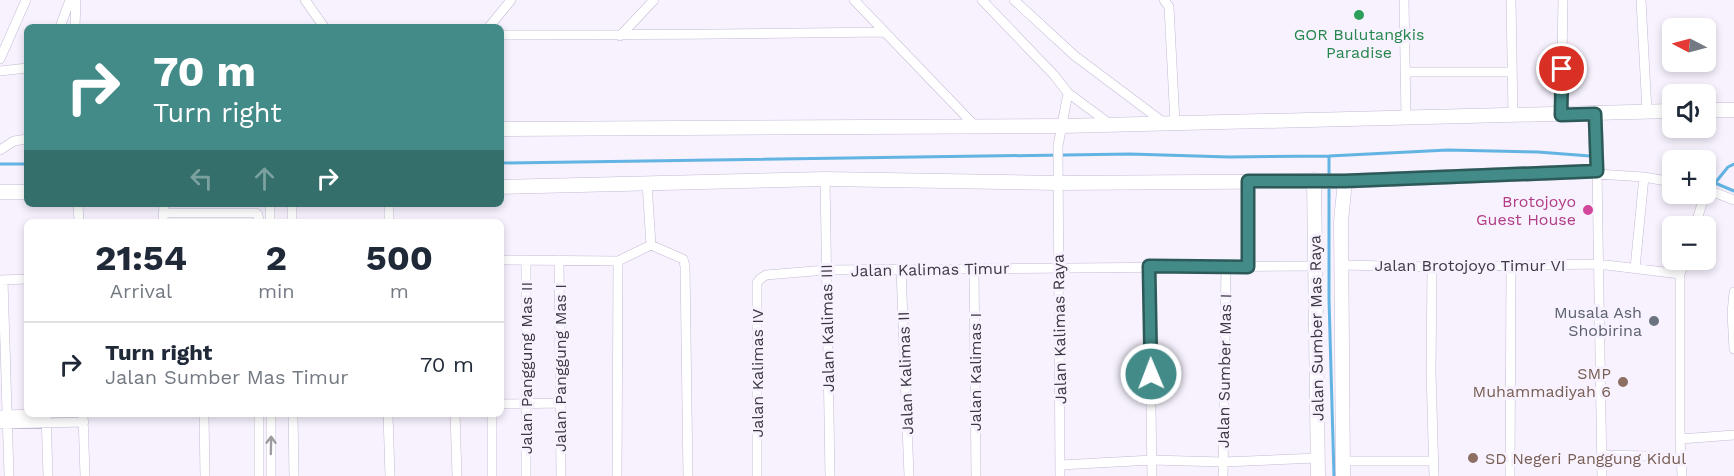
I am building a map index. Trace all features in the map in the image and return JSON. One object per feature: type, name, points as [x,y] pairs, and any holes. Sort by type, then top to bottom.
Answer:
[{"type":"street","points":[[0,59],[26,0]]},
{"type":"street","points":[[61,24],[70,0]]},
{"type":"street","points":[[75,24],[76,0]]},
{"type":"street","points":[[304,0],[322,24]]},
{"type":"street","points":[[620,36],[654,0]]},
{"type":"street","points":[[854,0],[976,126]]},
{"type":"street","points":[[982,0],[1054,75],[1068,93],[1110,124]]},
{"type":"street","points":[[1014,0],[1075,56],[1169,123]]},
{"type":"street","points":[[1164,0],[1169,7],[1169,123]]},
{"type":"street","points":[[1404,0],[1406,118]]},
{"type":"street","points":[[1511,0],[1513,116]]},
{"type":"street","points":[[1561,115],[1563,0]]},
{"type":"street","points":[[1641,0],[1647,112]]},
{"type":"street","points":[[491,24],[504,2]]},
{"type":"street","points":[[504,35],[620,36],[883,32]]},
{"type":"street","points":[[0,71],[24,68]]},
{"type":"street","points":[[1406,72],[1512,72]]},
{"type":"street","name":"Jalan Kalimas Raya","points":[[1060,476],[1058,146],[1068,93]]},
{"type":"street","points":[[1716,110],[1734,110]]},
{"type":"street","points":[[504,129],[1063,126],[1662,111]]},
{"type":"street","points":[[1595,114],[1602,476]]},
{"type":"street","points":[[0,150],[14,141],[24,139]]},
{"type":"street","points":[[504,187],[1058,176],[1343,181],[1597,169],[1662,180]]},
{"type":"street","points":[[1635,268],[1644,177]]},
{"type":"street","name":"Jalan Kalimas III","points":[[825,179],[830,476]]},
{"type":"street","name":"Jalan Sumber Mas Raya","points":[[1316,180],[1317,476]]},
{"type":"street","points":[[1248,181],[1248,267]]},
{"type":"street","name":"Jalan Sumber Mas Raya","points":[[1343,181],[1341,221],[1343,476]]},
{"type":"street","points":[[647,183],[651,245]]},
{"type":"street","points":[[0,192],[24,192]]},
{"type":"street","points":[[1716,194],[1734,200]]},
{"type":"street","points":[[164,213],[256,213],[259,219]]},
{"type":"street","points":[[651,245],[682,259],[685,266],[688,476]]},
{"type":"street","points":[[504,260],[618,261],[651,245]]},
{"type":"street","name":"Jalan Panggung Mas II","points":[[526,260],[526,476]]},
{"type":"street","name":"Jalan Panggung Mas I","points":[[560,260],[561,476]]},
{"type":"street","points":[[617,476],[618,261]]},
{"type":"street","name":"Jalan Brotojoyo Timur VI","points":[[1342,265],[1432,267],[1598,264],[1680,274]]},
{"type":"street","points":[[1510,476],[1511,265]]},
{"type":"street","points":[[1149,266],[1152,476]]},
{"type":"street","name":"Jalan Kalimas Timur","points":[[766,275],[826,270],[1315,266]]},
{"type":"street","name":"Jalan Sumber Mas I","points":[[1223,476],[1226,267]]},
{"type":"street","points":[[1432,267],[1434,476]]},
{"type":"street","name":"Jalan Kalimas I","points":[[974,268],[976,476]]},
{"type":"street","name":"Jalan Kalimas II","points":[[900,269],[909,476]]},
{"type":"street","points":[[1681,270],[1680,439],[1682,476]]},
{"type":"street","name":"Jalan Kalimas IV","points":[[757,476],[757,283],[766,275]]},
{"type":"street","points":[[9,476],[3,420],[2,280],[24,279]]},
{"type":"street","points":[[1734,292],[1734,349]]},
{"type":"street","points":[[504,404],[560,403]]},
{"type":"street","points":[[3,420],[46,417],[83,418],[85,476]]},
{"type":"street","points":[[46,417],[48,476]]},
{"type":"street","points":[[204,417],[205,476]]},
{"type":"street","points":[[259,417],[260,476]]},
{"type":"street","points":[[271,417],[271,476]]},
{"type":"street","points":[[293,417],[294,476]]},
{"type":"street","points":[[388,417],[390,476]]},
{"type":"street","points":[[455,417],[457,476]]},
{"type":"street","points":[[492,417],[492,476]]},
{"type":"street","points":[[1680,439],[1734,435]]},
{"type":"street","points":[[1601,455],[1648,456],[1681,462]]},
{"type":"street","points":[[1060,465],[1152,460],[1223,462],[1317,458]]},
{"type":"street","points":[[1343,461],[1433,461]]},
{"type":"waterway","points":[[504,163],[1130,154],[1229,157],[1329,156],[1448,150],[1538,152],[1590,156]]},
{"type":"waterway","points":[[1329,156],[1329,178]]},
{"type":"waterway","points":[[0,164],[24,164]]},
{"type":"waterway","points":[[1734,164],[1728,167],[1715,183],[1734,191]]},
{"type":"waterway","points":[[1329,185],[1329,299],[1334,476]]},
{"type":"place","name":"GOR Bulutangkis Paradise","points":[[1359,15]]},
{"type":"place","name":"Brotojoyo Guest House","points":[[1588,210]]},
{"type":"place","name":"Musala Ash Shobirina","points":[[1654,321]]},
{"type":"place","name":"SMP Muhammadiyah 6","points":[[1623,382]]},
{"type":"place","name":"SD Negeri Panggung Kidul","points":[[1473,458]]},
{"type":"route","points":[[1151,374],[1149,266],[1248,267],[1248,181],[1345,181],[1597,171],[1595,114],[1561,115],[1562,69]]}]
